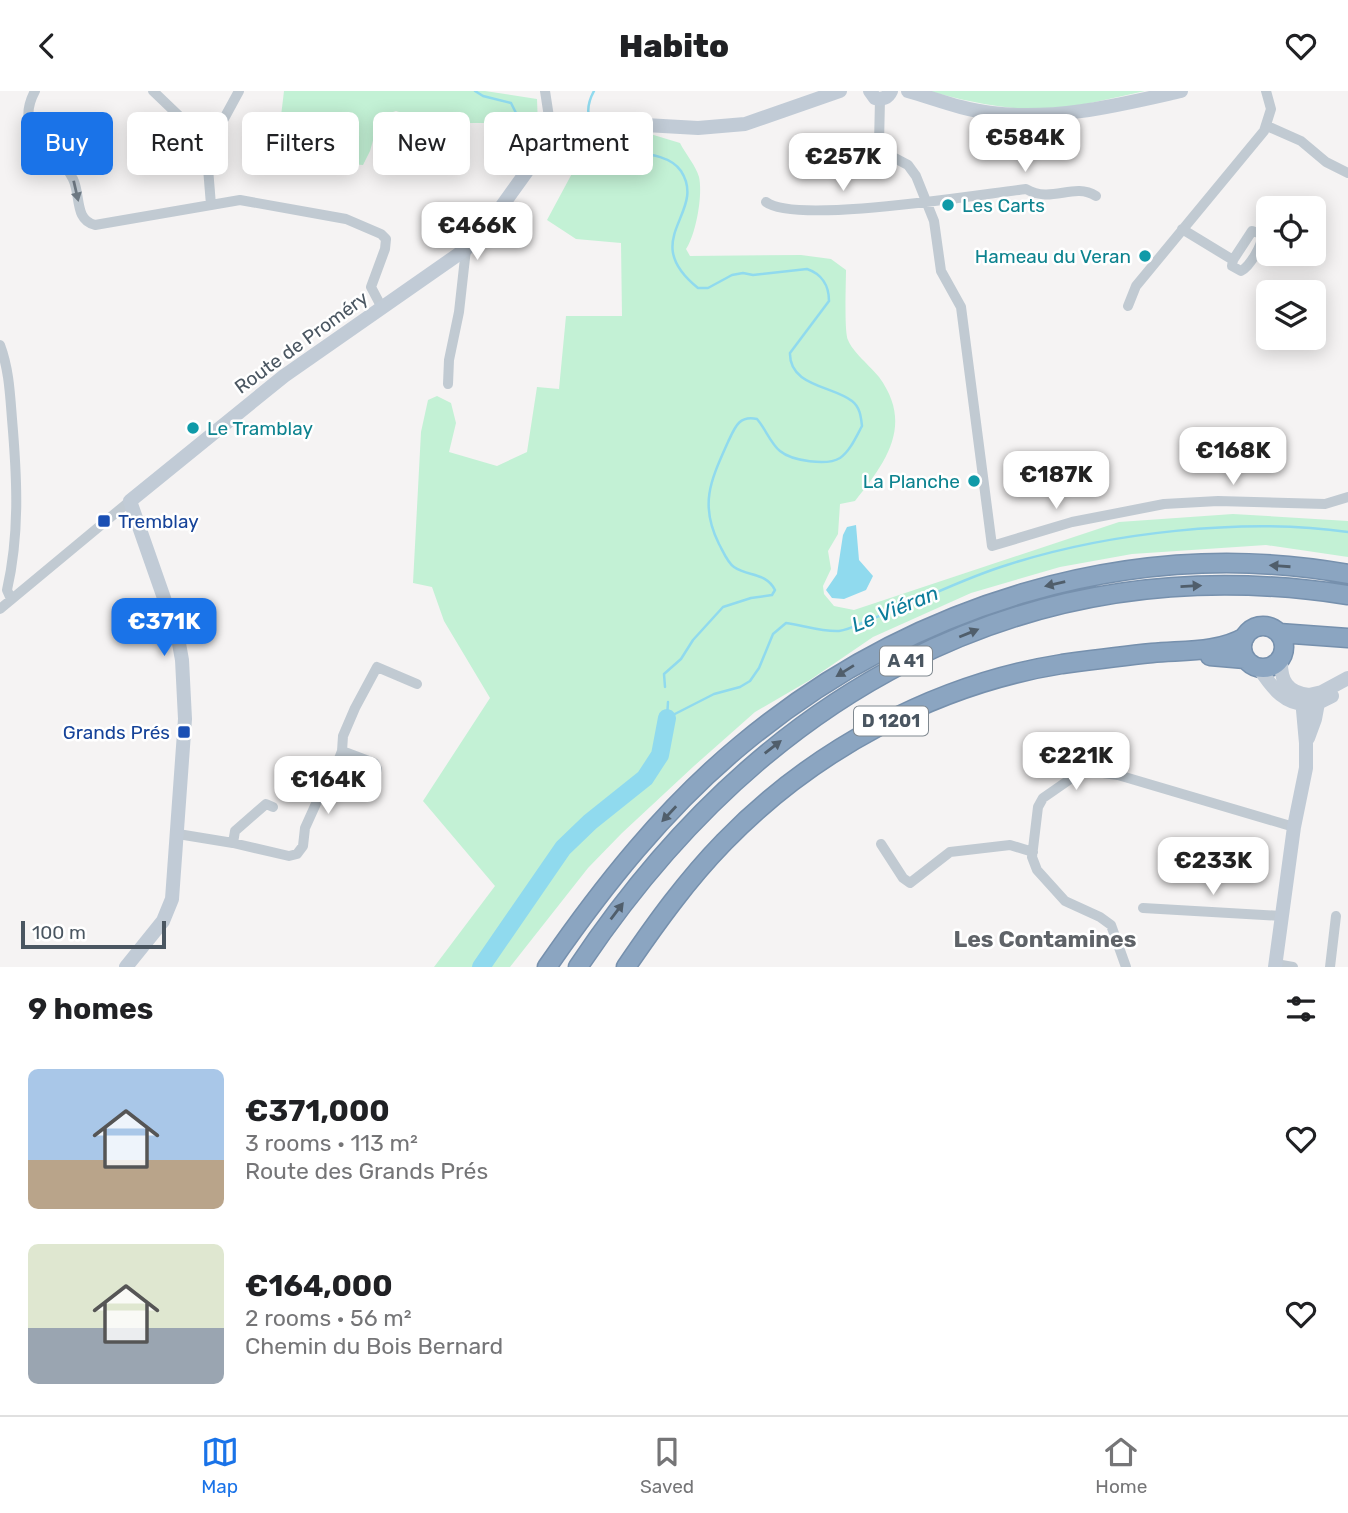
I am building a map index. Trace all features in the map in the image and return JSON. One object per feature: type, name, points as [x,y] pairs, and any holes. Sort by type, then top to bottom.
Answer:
[{"type":"highway","name":"A 41","points":[[547,967],[599,895],[645,839],[677,804],[740,746],[822,685],[925,628],[1036,589],[1075,579],[1153,567],[1254,564],[1348,574]]},
{"type":"highway","name":"A 41","points":[[578,967],[642,879],[679,836],[736,779],[830,705],[908,660],[982,628],[1021,615],[1137,590],[1251,585],[1348,595]]},
{"type":"highway","name":"D 1201","points":[[626,967],[681,890],[738,828],[793,782],[831,755],[873,730],[932,702],[1022,673],[1100,659],[1219,647],[1245,637],[1250,631],[1261,626],[1279,633],[1348,638]]},
{"type":"highway","points":[[1279,633],[1285,643],[1282,658]]},
{"type":"highway","points":[[1245,637],[1242,649],[1252,663]]},
{"type":"highway","name":"D 1201","points":[[636,967],[697,883],[744,834],[815,775],[888,731],[958,700],[1050,675],[1125,663],[1223,655],[1269,667],[1302,646],[1348,638]]},
{"type":"street","points":[[35,91],[30,108],[31,127],[42,145],[72,176],[86,222],[105,224],[240,200],[346,219],[381,234],[386,239],[371,287],[381,306]]},
{"type":"street","points":[[153,91],[175,112]]},
{"type":"street","points":[[227,112],[239,91]]},
{"type":"street","points":[[545,91],[550,112]]},
{"type":"street","points":[[653,125],[698,128],[734,125],[755,121],[840,91]]},
{"type":"street","points":[[908,91],[984,112],[1034,116],[1085,111],[1181,91]]},
{"type":"street","points":[[1128,306],[1136,286],[1267,126],[1271,109],[1266,91]]},
{"type":"street","points":[[880,94],[879,144],[887,154],[912,170],[935,226],[941,271],[958,299],[963,314],[992,546],[1072,522],[1164,504],[1218,501],[1325,504],[1348,497]]},
{"type":"street","points":[[1267,126],[1301,141],[1326,162],[1348,173]]},
{"type":"street","points":[[208,175],[211,205]]},
{"type":"street","name":"Route de Proméry","points":[[0,609],[284,376],[466,249],[489,224],[524,175]]},
{"type":"street","points":[[766,202],[777,208],[793,209],[907,206],[1026,189],[1038,196],[1086,191],[1096,196]]},
{"type":"street","points":[[1182,229],[1233,260]]},
{"type":"street","points":[[1256,232],[1252,231],[1233,260],[1234,268],[1244,270],[1256,251]]},
{"type":"street","points":[[448,384],[449,360],[466,249]]},
{"type":"street","points":[[0,345],[8,381],[16,462],[17,526],[7,590],[11,599]]},
{"type":"street","points":[[126,967],[157,930],[169,908],[173,893],[185,719],[182,660],[171,612],[130,501]]},
{"type":"street","points":[[1282,658],[1282,678],[1286,686],[1310,701]]},
{"type":"street","points":[[1252,663],[1280,695],[1294,703],[1310,701],[1348,684]]},
{"type":"street","points":[[177,834],[289,856],[297,854],[303,846],[305,828],[328,777],[335,769],[342,751],[343,736],[377,667],[417,684]]},
{"type":"street","points":[[1293,967],[1275,966],[1294,827],[1306,768],[1310,701],[1348,678]]},
{"type":"street","points":[[335,769],[369,781],[374,778],[377,769],[374,763],[342,751]]},
{"type":"street","points":[[1126,967],[1111,925],[1060,896],[1037,870],[1032,852],[1038,807],[1043,798],[1072,775],[1088,771],[1118,775],[1294,827]]},
{"type":"street","points":[[233,843],[235,831],[266,804],[273,807]]},
{"type":"street","points":[[881,844],[903,878],[910,883],[950,852],[1010,845],[1032,852]]},
{"type":"street","points":[[1143,908],[1281,916]]},
{"type":"street","points":[[1330,967],[1336,916]]},
{"type":"green space","points":[[284,91],[485,91],[537,99],[537,112],[484,112],[484,123],[470,123],[470,112],[373,112],[373,140],[363,165],[359,165],[359,112],[281,112]]},
{"type":"green space","points":[[929,91],[1145,91],[1086,104],[1041,109],[989,105]]},
{"type":"green space","points":[[653,135],[680,143],[699,177],[696,224],[686,249],[690,256],[801,255],[831,259],[846,270],[848,340],[879,377],[889,395],[895,427],[892,442],[877,472],[855,501],[840,504],[838,534],[828,551],[831,569],[823,586],[824,594],[834,606],[854,610],[1119,522],[1233,514],[1348,521],[1348,557],[1266,545],[1132,554],[1060,567],[971,593],[873,637],[810,680],[755,712],[622,833],[588,868],[510,967],[434,967],[495,886],[423,801],[490,698],[444,621],[432,587],[413,583],[421,432],[428,400],[437,396],[451,403],[456,423],[449,452],[497,466],[527,452],[537,387],[559,389],[566,316],[622,316],[621,243],[576,239],[547,220],[571,175],[653,175]]},
{"type":"water","points":[[856,525],[859,560],[873,576],[866,590],[844,599],[832,598],[826,590],[837,574],[843,535],[847,527]]},
{"type":"waterway","points":[[475,91],[483,96],[511,103],[516,112]]},
{"type":"waterway","points":[[588,112],[594,91]]},
{"type":"waterway","points":[[653,156],[677,166],[687,186],[686,200],[673,241],[673,255],[681,271],[698,288],[708,288],[732,275],[743,273],[753,275],[807,269],[821,277],[828,290],[829,301],[790,353],[792,364],[804,379],[855,403],[862,423],[847,452],[840,458],[827,462],[785,455],[757,419],[746,419],[736,427],[712,480],[709,504],[713,530],[732,565],[762,577],[775,590],[772,595],[723,607],[693,640],[681,659],[664,674],[665,687]]},
{"type":"waterway","name":"Le Viéran","points":[[667,718],[714,694],[740,687],[750,681],[759,668],[773,634],[786,623],[839,631],[852,628],[973,577],[1087,544],[1221,527],[1265,526],[1348,532]]},
{"type":"waterway","points":[[667,718],[668,702]]},
{"type":"waterway","name":"Le Viéran","points":[[481,967],[563,848],[590,822],[645,778],[660,755],[667,718]]},
{"type":"place","name":"Les Carts","points":[[948,205]]},
{"type":"place","name":"Hameau du Veran","points":[[1145,256]]},
{"type":"place","name":"Le Tramblay","points":[[193,428]]},
{"type":"place","name":"La Planche","points":[[974,481]]},
{"type":"place","name":"Tremblay","points":[[104,521]]},
{"type":"place","name":"Grands Prés","points":[[184,732]]},
{"type":"district","name":"Les Contamines","points":[[1045,939]]}]
